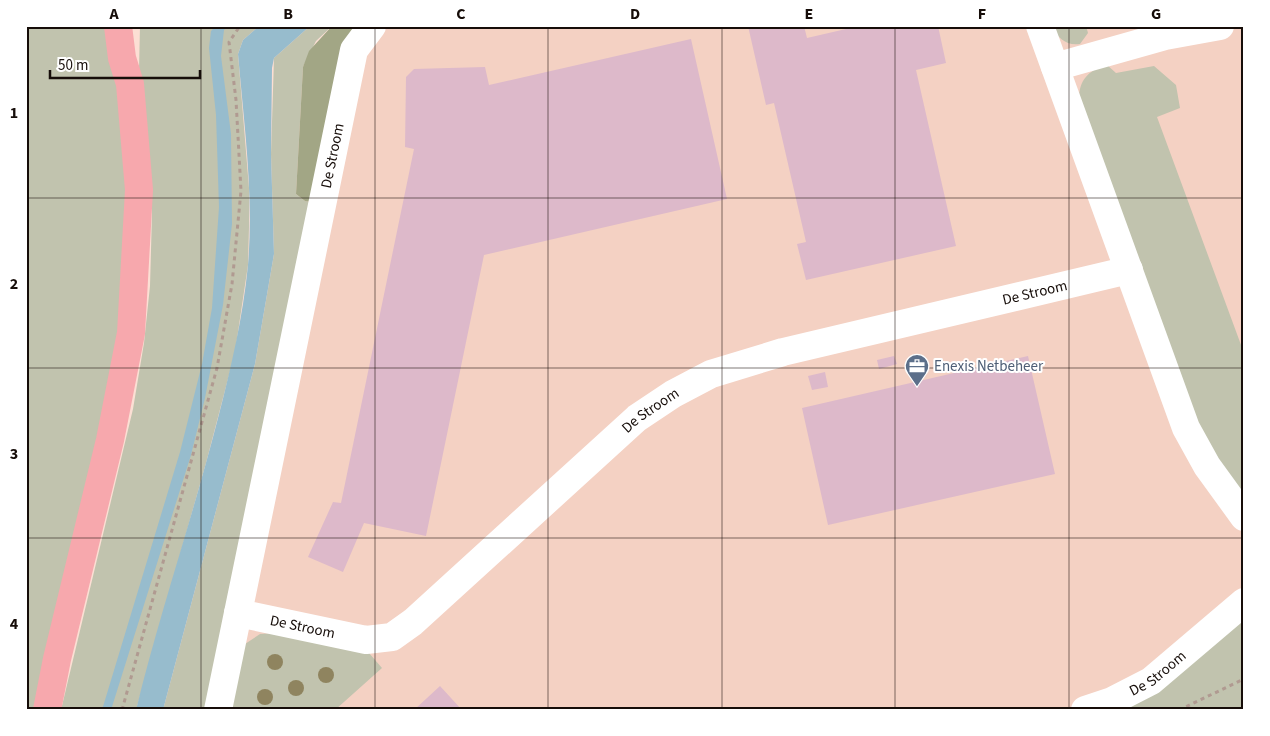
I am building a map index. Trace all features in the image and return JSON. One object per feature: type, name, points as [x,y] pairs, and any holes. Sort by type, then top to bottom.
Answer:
[{"type":"highway","points":[[118,26],[122,58],[130,84]]},
{"type":"highway","points":[[47,710],[57,659],[110,440],[132,333],[139,190],[130,84],[133,55],[132,26]]},
{"type":"street","name":"De Stroom","points":[[218,710],[354,50],[372,26]]},
{"type":"street","points":[[1040,26],[1186,428],[1207,466],[1244,517]]},
{"type":"street","points":[[1055,67],[1165,36],[1220,26]]},
{"type":"street","name":"De Stroom","points":[[238,614],[366,640],[392,637],[413,622],[637,418],[673,394],[711,374],[783,352],[1129,270]]},
{"type":"street","name":"De Stroom","points":[[1085,710],[1112,701],[1151,682],[1244,602]]},
{"type":"path","points":[[122,710],[217,368],[232,284],[241,191],[236,100],[229,42],[240,26]]},
{"type":"path","points":[[1179,710],[1244,679]]},
{"type":"shaded area","points":[[341,26],[1244,26],[1244,700],[1186,710],[202,710]]},
{"type":"green space","points":[[26,26],[112,26],[131,199],[126,322],[38,710],[26,710]]},
{"type":"green space","points":[[140,26],[259,26],[243,40],[238,54],[249,188],[248,265],[235,352],[206,463],[136,710],[61,710],[133,409],[144,343],[150,286],[152,214],[151,180],[139,71]]},
{"type":"green space","points":[[310,26],[332,26],[316,41],[303,67],[296,194],[305,201],[312,202],[206,710],[163,710],[255,364],[274,254],[271,154],[274,58]]},
{"type":"green space","points":[[332,26],[354,26],[345,44],[312,202],[305,201],[296,194],[303,67],[309,51]]},
{"type":"green space","points":[[1051,26],[1086,26],[1088,33],[1080,44],[1071,44],[1060,37]]},
{"type":"green space","points":[[1106,64],[1116,73],[1154,66],[1176,85],[1180,108],[1157,117],[1244,353],[1244,497],[1228,475],[1199,427],[1079,100],[1079,93],[1086,77],[1094,70]]},
{"type":"green space","points":[[1244,614],[1244,710],[1117,710]]},
{"type":"green space","points":[[274,633],[369,653],[382,668],[335,710],[228,710],[245,644],[260,634]]},
{"type":"water","points":[[216,26],[228,26],[224,30],[221,56],[231,134],[232,224],[223,305],[205,398],[191,455],[111,710],[102,710],[180,452],[202,364],[212,308],[219,207],[216,115],[209,48],[211,31]]},
{"type":"water","points":[[259,26],[310,26],[274,58],[272,68],[271,154],[274,254],[255,364],[163,710],[136,710],[155,637],[208,455],[240,323],[248,265],[250,212],[248,160],[238,54],[243,40]]},
{"type":"building","points":[[748,26],[804,26],[807,38],[859,26],[938,26],[946,63],[916,70],[956,246],[806,280],[797,244],[806,242],[774,103],[766,105]]},
{"type":"building","points":[[691,39],[727,199],[484,255],[426,536],[364,523],[343,572],[308,557],[333,502],[341,503],[414,149],[405,147],[406,77],[414,69],[485,67],[489,85]]},
{"type":"building","points":[[894,356],[897,364],[879,369],[877,360]]},
{"type":"building","points":[[1028,356],[1055,474],[828,525],[802,408]]},
{"type":"building","points":[[825,372],[828,387],[812,390],[808,376]]},
{"type":"building","points":[[440,686],[462,710],[414,710]]},
{"type":"place","name":"Enexis Netbeheer","points":[[917,387]]}]
